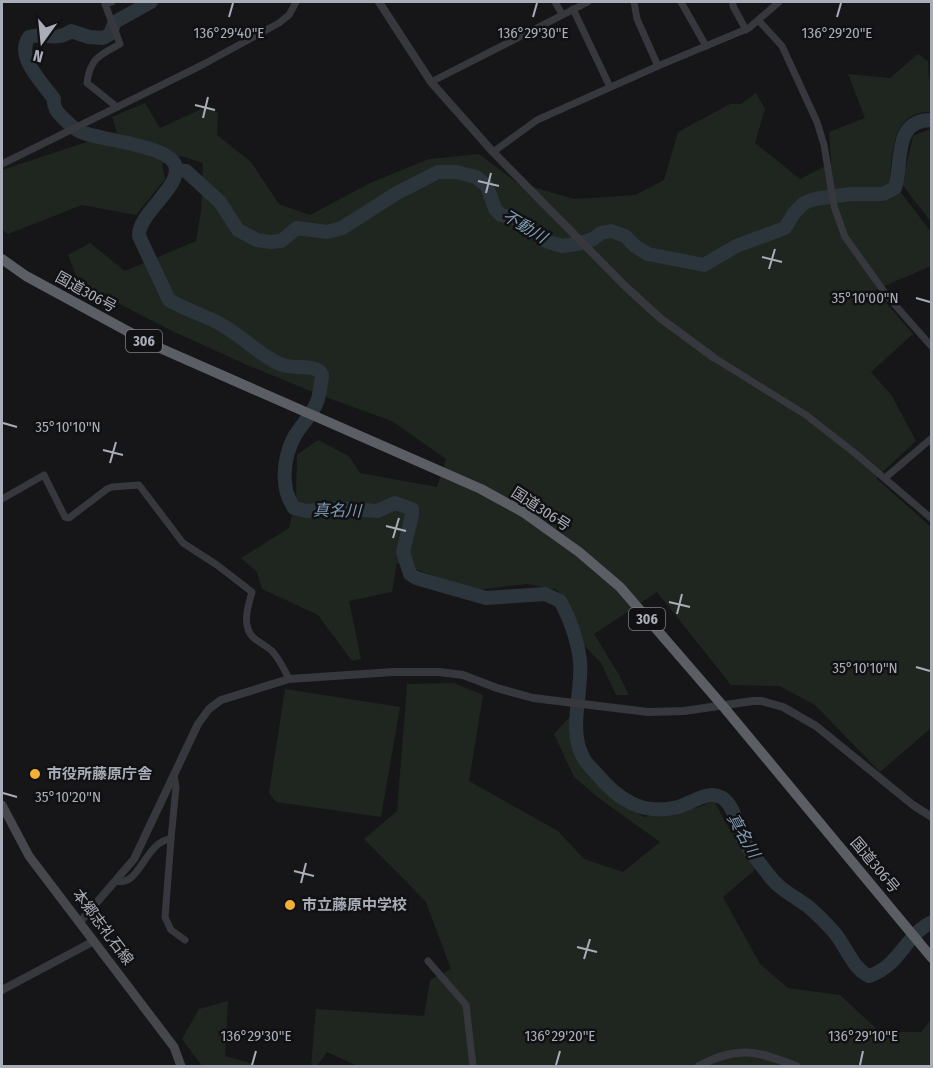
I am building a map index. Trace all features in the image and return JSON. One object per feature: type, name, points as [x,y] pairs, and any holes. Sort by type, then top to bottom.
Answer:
[{"type":"highway","name":"国道306号","points":[[2,259],[26,276],[153,345],[481,489],[523,513],[579,552],[620,587],[722,705],[932,958]]},
{"type":"main road","name":"本郷志礼石線","points":[[2,805],[29,856],[174,1047],[181,1066]]},
{"type":"street","points":[[112,2],[105,4],[120,44],[100,54],[93,61],[88,71],[87,83],[117,106]]},
{"type":"street","points":[[2,164],[204,64],[279,22],[289,15],[296,2]]},
{"type":"street","points":[[379,2],[430,82],[493,152],[625,286],[660,318],[713,357],[806,415],[932,519]]},
{"type":"street","points":[[555,2],[562,14]]},
{"type":"street","points":[[430,82],[588,2]]},
{"type":"street","points":[[634,2],[637,19],[658,66]]},
{"type":"street","points":[[681,2],[706,46]]},
{"type":"street","points":[[733,2],[746,30]]},
{"type":"street","points":[[493,152],[537,120],[746,30],[779,2]]},
{"type":"street","points":[[573,9],[610,87]]},
{"type":"street","points":[[759,21],[782,46],[805,94],[824,145],[834,201],[845,237],[888,297],[932,347]]},
{"type":"street","points":[[885,478],[932,438]]},
{"type":"street","points":[[2,499],[44,475],[65,517],[69,518],[107,489],[139,485],[183,543],[252,592],[247,614],[248,630],[251,636],[276,657],[289,680]]},
{"type":"street","points":[[80,922],[134,859],[198,724],[209,709],[221,700],[289,680],[393,672],[439,672],[463,675],[533,699],[648,712],[684,711],[762,701],[783,706],[816,726],[913,805],[932,817]]},
{"type":"street","points":[[174,775],[176,787],[165,916],[171,930],[185,940]]},
{"type":"street","points":[[117,881],[122,883],[130,880],[156,845],[162,840],[171,839]]},
{"type":"street","points":[[2,990],[94,940]]},
{"type":"street","points":[[428,961],[466,1005],[470,1021],[473,1066]]},
{"type":"street","points":[[699,1066],[716,1057],[737,1051],[749,1052],[796,1066]]},
{"type":"shaded area","points":[[918,54],[928,61],[929,79],[931,79],[931,112],[918,113],[902,125],[894,144],[890,178],[931,232],[931,266],[875,290],[913,334],[871,372],[892,396],[916,441],[876,478],[931,527],[931,728],[880,772],[815,705],[779,686],[731,685],[657,592],[594,634],[629,695],[616,695],[601,663],[580,641],[570,606],[557,590],[527,584],[476,590],[397,563],[392,592],[349,601],[361,659],[352,661],[318,615],[262,589],[257,572],[241,558],[289,528],[296,499],[297,455],[318,440],[349,456],[360,473],[437,487],[446,459],[392,421],[247,365],[170,330],[79,283],[68,255],[90,243],[125,271],[196,241],[201,211],[203,163],[181,156],[162,164],[165,179],[136,215],[82,205],[8,234],[2,230],[2,170],[117,132],[112,117],[145,103],[160,128],[206,107],[218,112],[217,135],[251,162],[279,204],[310,215],[370,183],[429,159],[479,154],[516,182],[574,199],[635,195],[664,180],[678,132],[730,104],[741,104],[756,93],[765,109],[755,143],[800,179],[831,163],[829,132],[865,118],[848,74],[890,78]]},
{"type":"shaded area","points":[[932,129],[931,222],[902,184],[913,136]]},
{"type":"shaded area","points":[[454,683],[483,695],[469,781],[558,831],[584,859],[623,872],[660,842],[600,799],[574,777],[554,734],[574,712],[578,748],[592,775],[615,797],[644,817],[699,807],[714,801],[733,835],[757,868],[723,897],[760,964],[788,988],[840,995],[880,1032],[921,1032],[931,1020],[931,1066],[357,1066],[327,1052],[317,1066],[311,1066],[316,1009],[424,1016],[430,980],[451,969],[426,902],[364,839],[397,811],[407,684]]},
{"type":"shaded area","points":[[285,689],[400,707],[381,817],[276,802],[269,793]]},
{"type":"shaded area","points":[[228,1001],[225,1056],[261,1066],[202,1066],[182,1039],[199,1009]]},
{"type":"waterway","name":"真名川","points":[[151,2],[115,22],[110,34],[103,38],[89,37],[71,31],[61,36],[29,37],[25,53],[37,77],[54,99],[57,111],[74,128],[90,135],[147,148],[170,158],[175,165],[176,173],[173,182],[145,218],[139,236],[169,300],[234,332],[273,361],[285,366],[320,371],[322,375],[317,402],[294,437],[285,464],[285,483],[294,508],[306,511],[335,508],[377,511],[395,503],[412,509],[403,552],[410,574],[416,578],[486,598],[545,594],[560,601],[570,622],[579,654],[580,673],[576,724],[579,748],[588,765],[613,791],[632,804],[642,807],[654,809],[678,807],[707,795],[719,796],[725,800],[733,812],[742,837],[772,879],[825,922],[838,937],[853,961],[869,976],[888,965],[923,927],[932,922]]},
{"type":"waterway","name":"不動川","points":[[176,170],[186,171],[220,202],[238,230],[257,240],[281,241],[297,228],[327,232],[342,228],[397,193],[438,172],[456,172],[476,177],[487,186],[495,209],[501,215],[517,219],[546,241],[562,246],[577,244],[611,231],[625,236],[648,254],[704,265],[736,246],[785,228],[794,213],[804,203],[815,199],[850,194],[883,194],[895,188],[901,145],[905,135],[910,127],[919,122],[932,120]]},
{"type":"place","name":"市役所藤原庁舎","points":[[35,774]]},
{"type":"place","name":"市立藤原中学校","points":[[290,905]]}]
